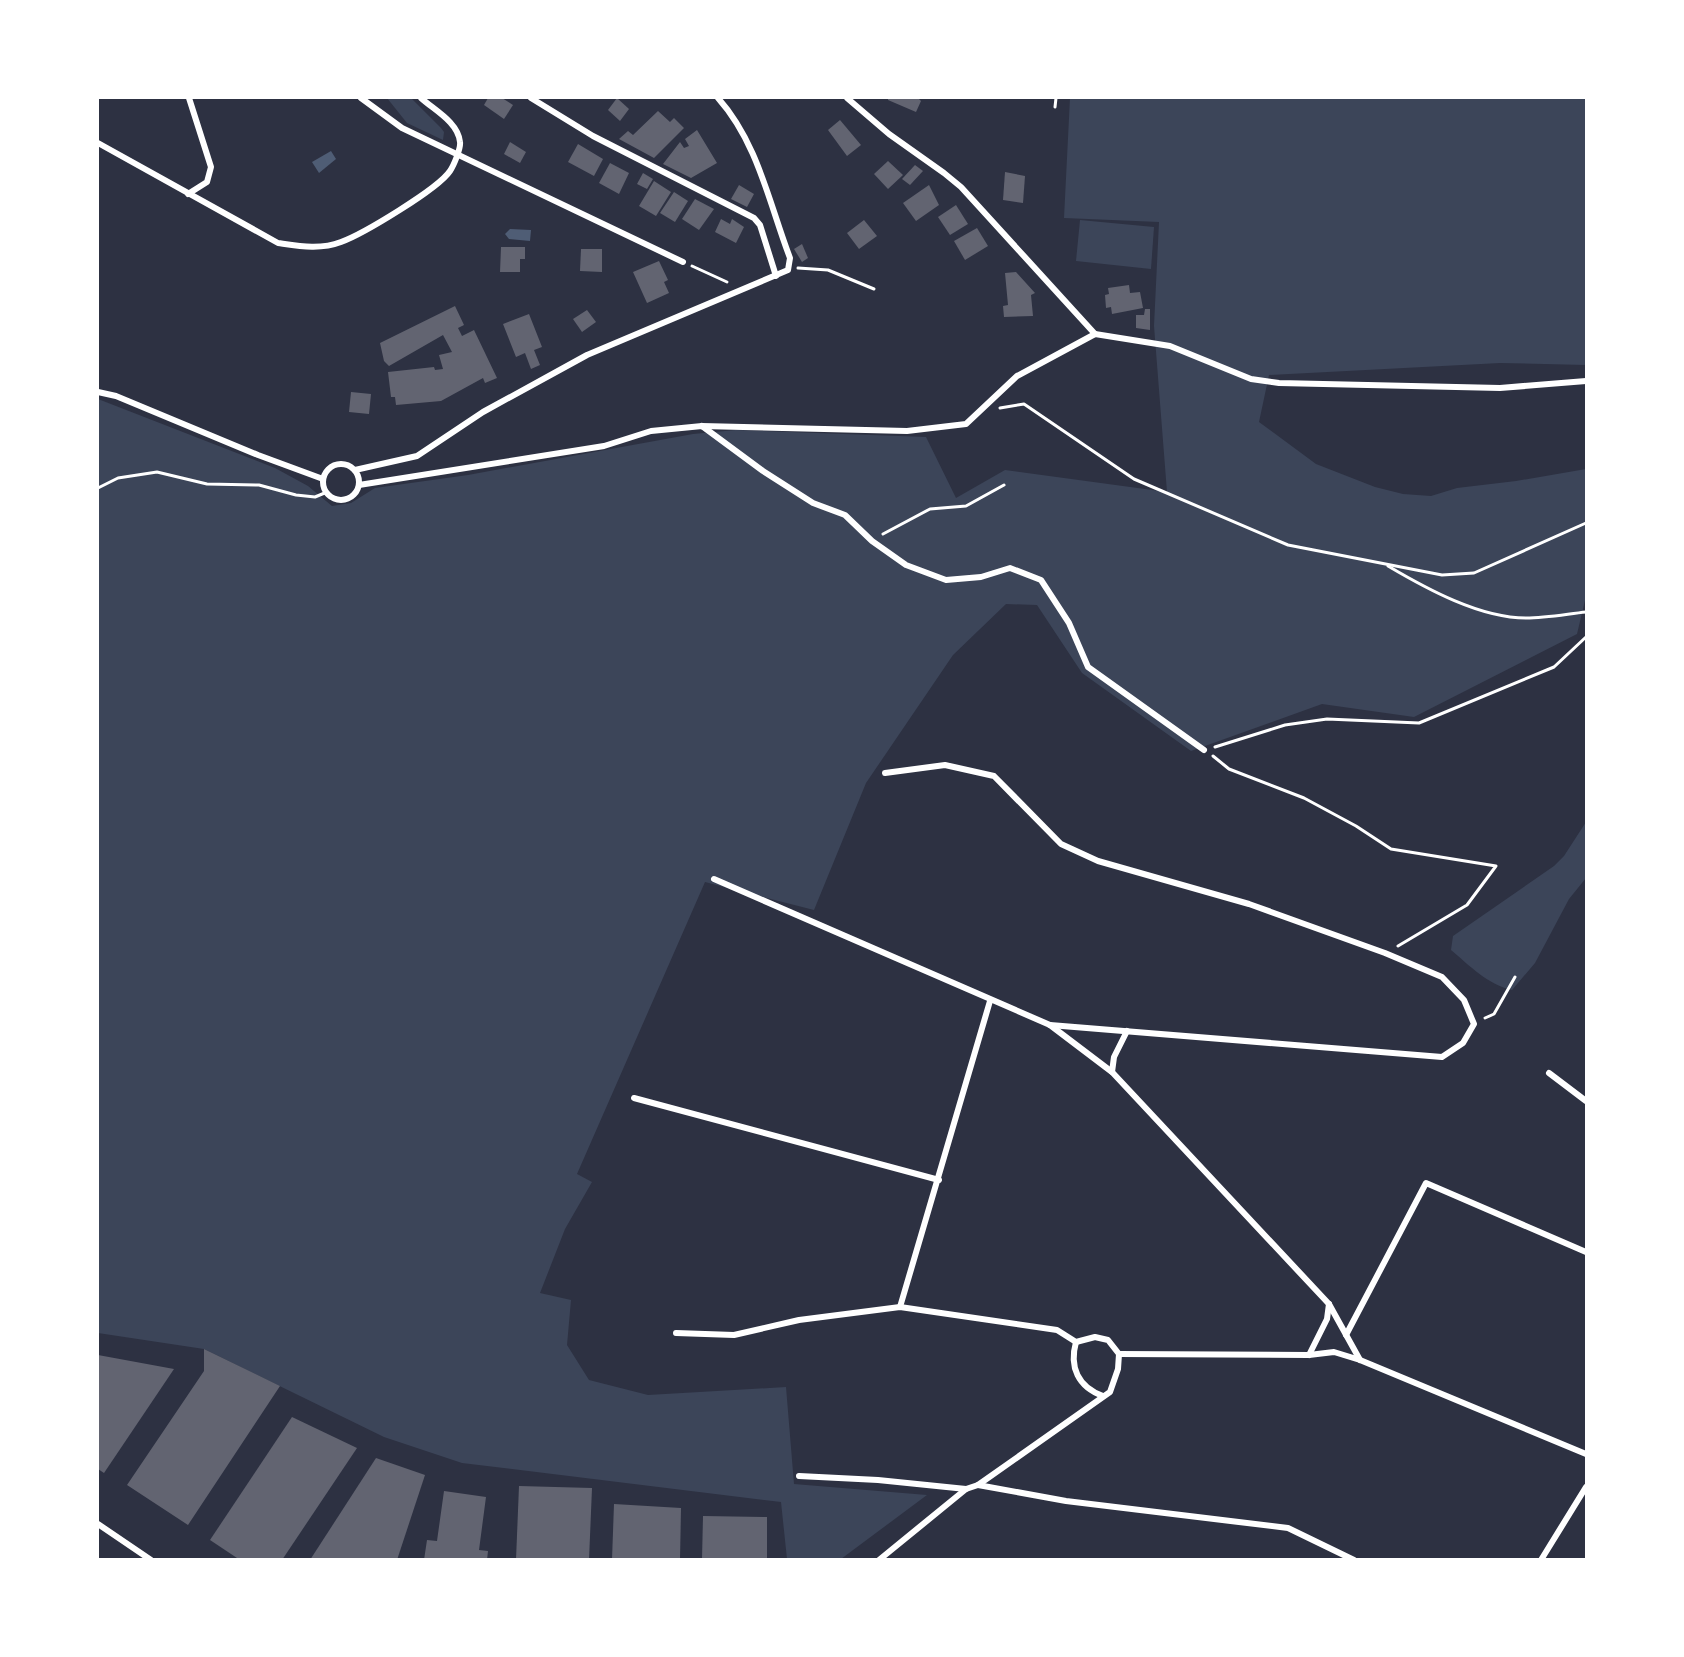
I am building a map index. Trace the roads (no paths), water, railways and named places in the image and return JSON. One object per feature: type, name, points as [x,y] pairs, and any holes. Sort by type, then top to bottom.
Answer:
[{"type":"street","points":[[188,194],[207,182],[211,167],[189,98]]},
{"type":"street","points":[[361,98],[402,128],[455,155],[683,262]]},
{"type":"street","points":[[98,143],[278,243],[311,248],[341,242],[379,222],[449,172],[461,143],[456,131],[421,98]]},
{"type":"street","points":[[531,98],[593,136],[754,218],[760,225],[776,276]]},
{"type":"street","points":[[355,470],[417,456],[483,412],[587,355],[788,270],[790,258],[753,148],[739,123],[718,98]]},
{"type":"street","points":[[847,98],[889,134],[944,172],[961,188],[1095,334]]},
{"type":"street","points":[[359,485],[593,448],[651,431],[702,426],[907,431],[966,424],[1017,376],[1095,334],[1170,346],[1251,379],[1279,383],[1500,388],[1587,381]]},
{"type":"street","points":[[98,392],[116,396],[258,455],[323,479]]},
{"type":"street","points":[[702,426],[763,471],[813,503],[845,515],[872,541],[906,566],[946,580],[981,577],[1010,568],[1041,580],[1070,623],[1088,667],[1204,750]]},
{"type":"street","points":[[335,465],[347,465],[355,470],[359,485],[356,492],[346,499],[334,498],[327,492],[323,479],[328,470],[335,465]]},
{"type":"street","points":[[885,773],[945,765],[994,776],[1061,844],[1098,861],[1249,904],[1385,953],[1442,977],[1464,1000],[1474,1024],[1463,1043],[1442,1057],[1050,1025]]},
{"type":"street","points":[[714,879],[990,1001],[1050,1025],[1112,1072],[1329,1304],[1360,1360]]},
{"type":"street","points":[[900,1307],[990,1001]]},
{"type":"street","points":[[1112,1072],[1114,1056],[1127,1031]]},
{"type":"street","points":[[1549,1073],[1587,1101]]},
{"type":"street","points":[[634,1098],[939,1180]]},
{"type":"street","points":[[1346,1335],[1426,1183],[1587,1251]]},
{"type":"street","points":[[1309,1355],[1327,1319],[1329,1304]]},
{"type":"street","points":[[676,1333],[734,1335],[799,1320],[900,1307],[1057,1330],[1076,1342],[1095,1337],[1108,1340],[1119,1354],[1118,1369],[1110,1392],[978,1485],[966,1489],[879,1560]]},
{"type":"street","points":[[1076,1342],[1071,1359],[1080,1379],[1089,1391],[1103,1396]]},
{"type":"street","points":[[1119,1354],[1309,1355],[1334,1352],[1360,1360],[1587,1454]]},
{"type":"street","points":[[799,1476],[878,1480],[966,1489]]},
{"type":"street","points":[[978,1485],[1066,1501],[1288,1528],[1354,1560]]},
{"type":"street","points":[[1542,1560],[1587,1487]]},
{"type":"street","points":[[98,1524],[151,1560]]}]
